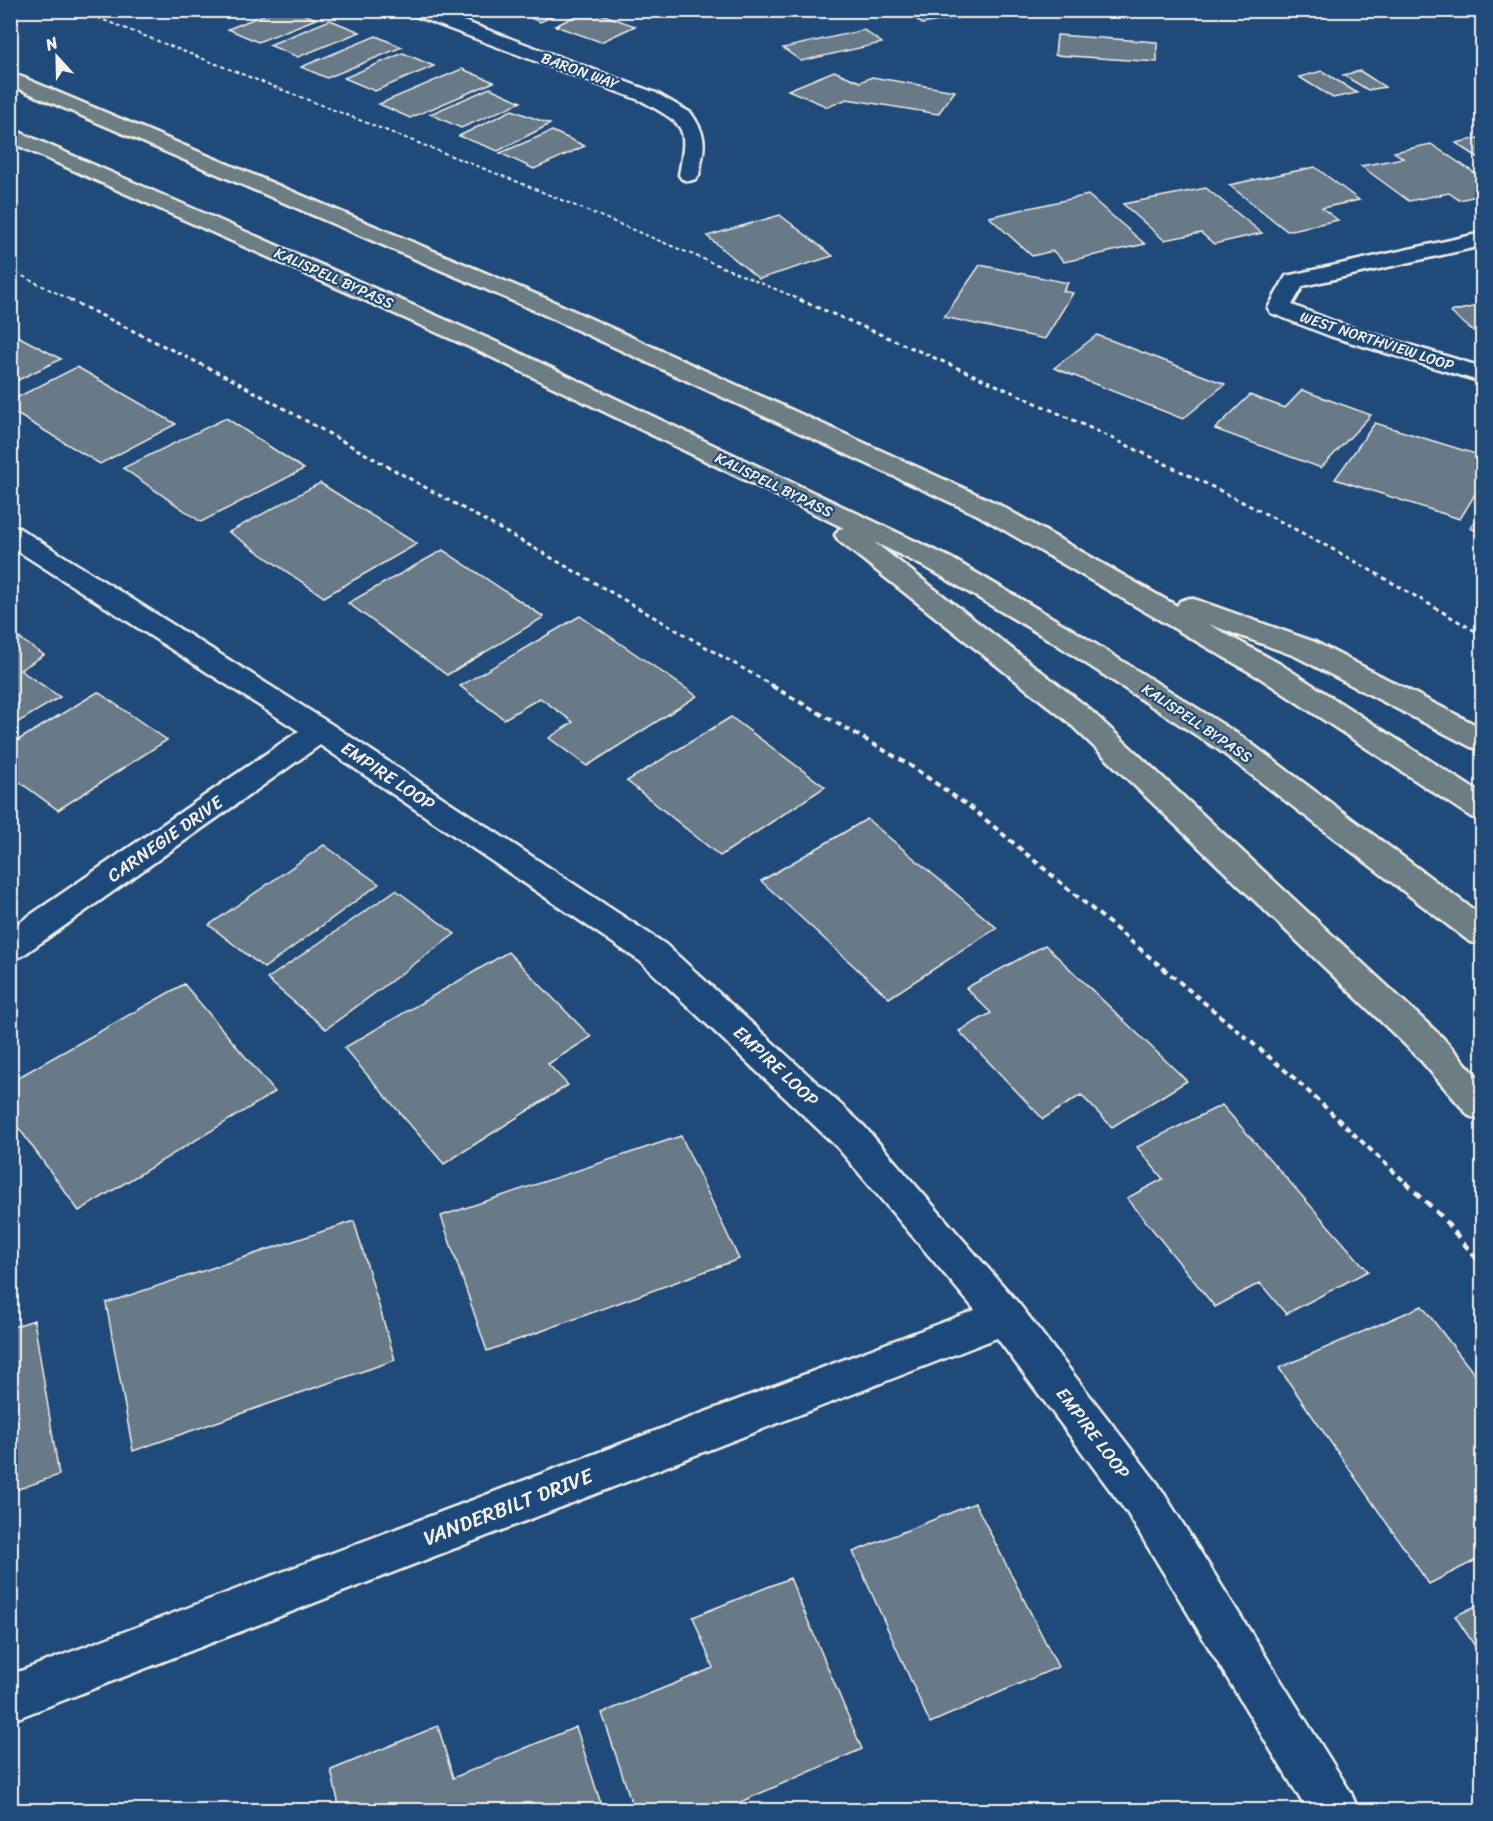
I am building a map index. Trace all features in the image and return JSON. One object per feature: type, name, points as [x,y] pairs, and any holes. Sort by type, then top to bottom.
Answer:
[{"type":"highway","points":[[10,78],[544,306],[987,509],[1113,579],[1270,671],[1482,809]]},
{"type":"highway","name":"KALISPELL BYPASS","points":[[10,134],[495,350],[941,564],[1063,636],[1230,743],[1482,933]]},
{"type":"highway","points":[[801,498],[1077,714],[1430,1047],[1482,1106]]},
{"type":"highway","points":[[1113,579],[1305,649],[1482,740]]},
{"type":"street","name":"BARON WAY","points":[[416,10],[649,97],[684,117],[696,140],[689,175]]},
{"type":"street","name":"WEST NORTHVIEW LOOP","points":[[1482,240],[1294,282],[1279,308],[1338,331],[1482,375]]},
{"type":"street","name":"EMPIRE LOOP","points":[[10,534],[320,731],[653,953],[850,1136],[1005,1317],[1143,1499],[1334,1810]]},
{"type":"street","name":"CARNEGIE DRIVE","points":[[10,946],[320,731]]},
{"type":"street","name":"VANDERBILT DRIVE","points":[[10,1698],[1005,1317]]},
{"type":"path","points":[[78,10],[286,89],[656,237],[856,323],[1041,406],[1283,522],[1482,635]]},
{"type":"path","points":[[10,270],[252,391],[536,549],[908,764],[974,810],[1293,1077],[1441,1216],[1482,1265]]},
{"type":"building","points":[[190,10],[228,10],[208,18]]},
{"type":"building","points":[[276,10],[294,10],[316,19],[258,42],[228,29]]},
{"type":"building","points":[[512,10],[567,10],[540,22]]},
{"type":"building","points":[[588,10],[635,26],[601,42],[555,26]]},
{"type":"building","points":[[905,10],[964,10],[970,16],[922,24]]},
{"type":"building","points":[[330,20],[360,32],[298,57],[269,45]]},
{"type":"building","points":[[864,30],[882,43],[801,61],[783,48]]},
{"type":"building","points":[[1057,35],[1157,42],[1157,62],[1055,55]]},
{"type":"building","points":[[376,36],[402,47],[327,78],[301,67]]},
{"type":"building","points":[[403,53],[434,66],[375,91],[344,78]]},
{"type":"building","points":[[462,69],[494,82],[410,118],[379,104]]},
{"type":"building","points":[[834,71],[860,82],[872,77],[955,91],[938,114],[847,99],[828,107],[788,90]]},
{"type":"building","points":[[1322,71],[1357,93],[1333,98],[1299,77]]},
{"type":"building","points":[[1360,71],[1385,87],[1368,90],[1343,75]]},
{"type":"building","points":[[490,88],[521,102],[461,128],[430,114]]},
{"type":"building","points":[[512,110],[550,124],[498,151],[459,136]]},
{"type":"building","points":[[552,131],[585,146],[534,169],[500,153]]},
{"type":"building","points":[[1482,137],[1482,160],[1456,143]]},
{"type":"building","points":[[1431,144],[1482,178],[1482,195],[1459,200],[1449,193],[1409,201],[1361,166],[1403,158],[1394,152]]},
{"type":"building","points":[[1315,167],[1359,200],[1322,208],[1338,220],[1287,231],[1229,185]]},
{"type":"building","points":[[1206,188],[1262,233],[1214,244],[1201,233],[1164,240],[1123,204]]},
{"type":"building","points":[[1088,195],[1145,244],[1064,262],[1053,251],[1032,256],[989,217]]},
{"type":"building","points":[[780,215],[833,256],[759,279],[707,236]]},
{"type":"building","points":[[980,265],[1068,283],[1063,291],[1073,293],[1045,339],[944,317]]},
{"type":"building","points":[[1482,305],[1482,338],[1450,312]]},
{"type":"building","points":[[10,332],[61,359],[10,384]]},
{"type":"building","points":[[1097,335],[1225,384],[1183,419],[1054,368]]},
{"type":"building","points":[[77,367],[176,424],[100,464],[10,410],[10,401]]},
{"type":"building","points":[[1302,390],[1371,415],[1321,468],[1215,429],[1250,395],[1285,408]]},
{"type":"building","points":[[226,418],[304,469],[201,522],[123,468]]},
{"type":"building","points":[[1375,423],[1482,456],[1482,483],[1460,519],[1335,479]]},
{"type":"building","points":[[320,483],[417,544],[324,597],[229,532]]},
{"type":"building","points":[[1482,514],[1482,533],[1470,528]]},
{"type":"building","points":[[443,550],[544,617],[447,675],[348,603]]},
{"type":"building","points":[[580,616],[697,696],[587,766],[549,738],[573,722],[540,698],[504,719],[460,686]]},
{"type":"building","points":[[10,632],[44,655],[20,670],[60,697],[10,727]]},
{"type":"building","points":[[98,692],[167,740],[58,810],[10,775],[10,745]]},
{"type":"building","points":[[731,717],[825,787],[720,856],[627,781]]},
{"type":"building","points":[[867,819],[997,928],[889,998],[761,881]]},
{"type":"building","points":[[324,845],[379,884],[264,968],[209,925]]},
{"type":"building","points":[[396,890],[455,934],[326,1029],[267,979]]},
{"type":"building","points":[[1045,945],[1187,1081],[1112,1127],[1081,1095],[1043,1119],[959,1031],[991,1013],[966,988]]},
{"type":"building","points":[[508,952],[591,1037],[548,1064],[568,1085],[444,1164],[344,1048]]},
{"type":"building","points":[[184,984],[275,1092],[79,1211],[10,1116],[10,1082]]},
{"type":"building","points":[[1222,1105],[1368,1271],[1286,1314],[1260,1283],[1215,1307],[1127,1198],[1163,1179],[1137,1147]]},
{"type":"building","points":[[681,1136],[739,1259],[487,1351],[441,1216]]},
{"type":"building","points":[[354,1221],[395,1360],[133,1451],[106,1303]]},
{"type":"building","points":[[1422,1306],[1482,1384],[1482,1557],[1429,1584],[1279,1368]]},
{"type":"building","points":[[34,1320],[59,1475],[10,1492],[10,1328]]},
{"type":"building","points":[[975,1503],[1058,1667],[930,1723],[853,1552]]},
{"type":"building","points":[[790,1578],[862,1749],[722,1810],[634,1810],[602,1713],[713,1668],[693,1617]]},
{"type":"building","points":[[1482,1603],[1482,1657],[1455,1616]]},
{"type":"building","points":[[438,1726],[453,1778],[576,1727],[603,1810],[340,1810],[331,1770]]}]
